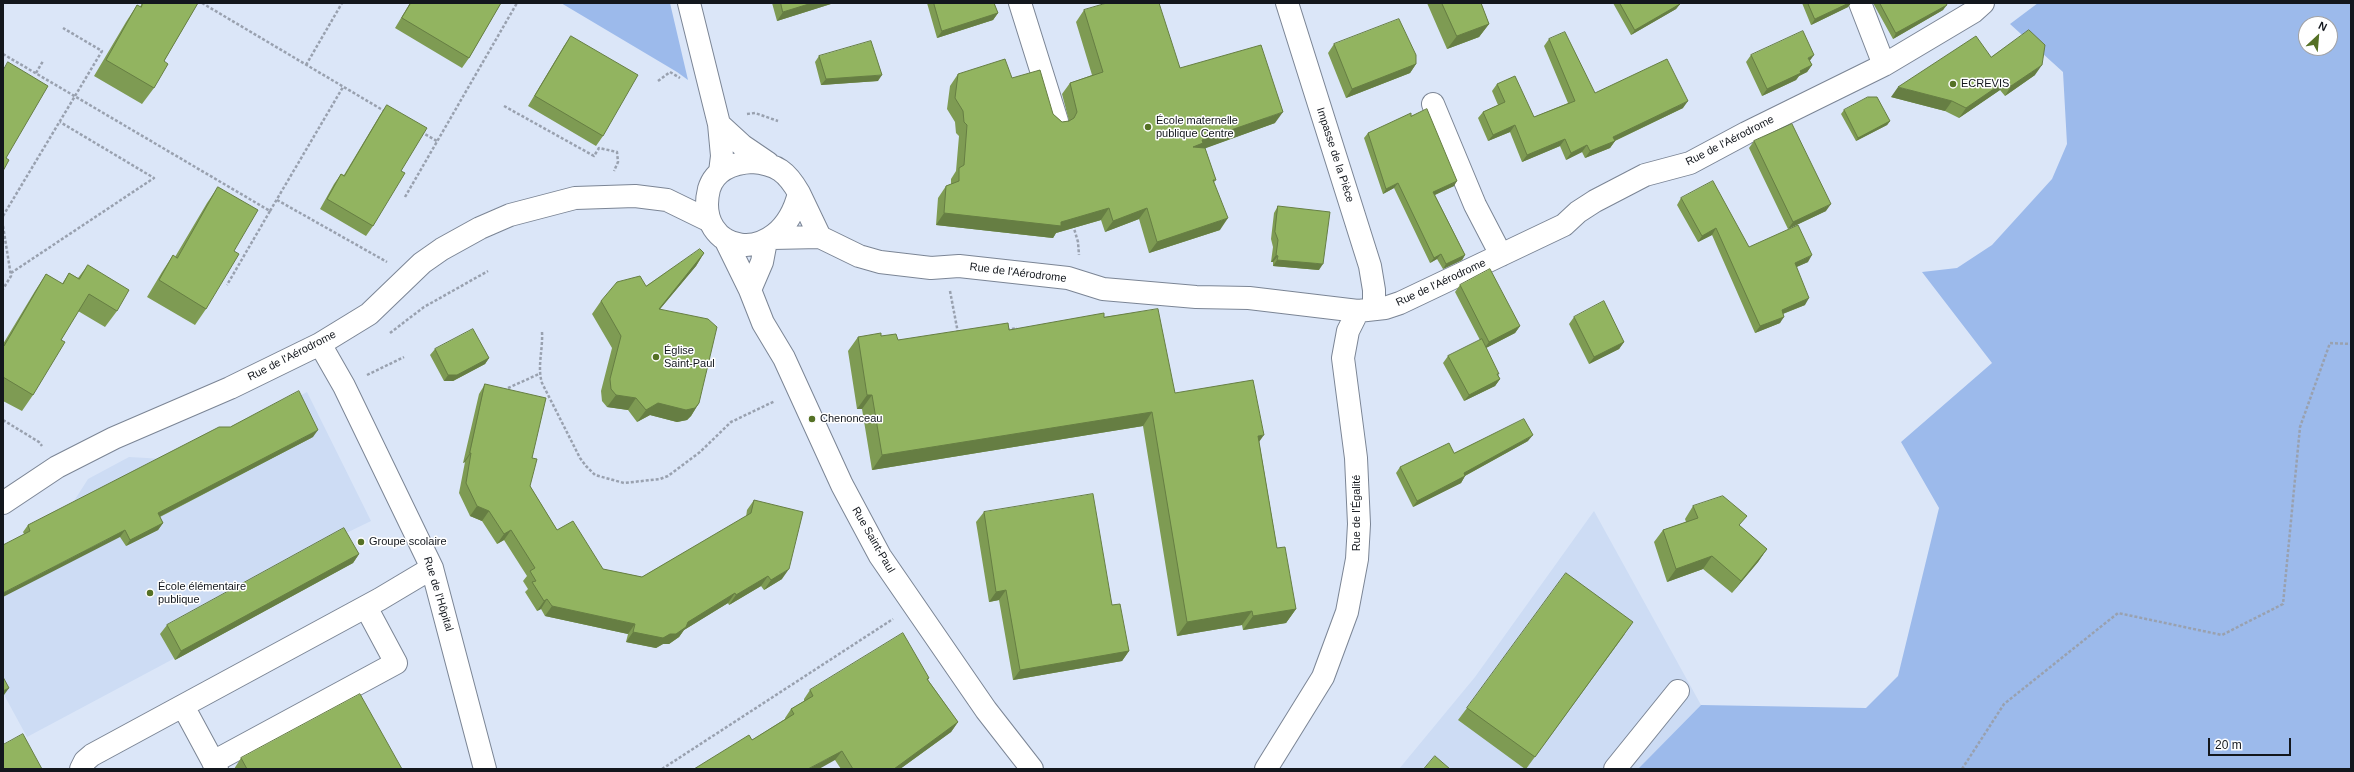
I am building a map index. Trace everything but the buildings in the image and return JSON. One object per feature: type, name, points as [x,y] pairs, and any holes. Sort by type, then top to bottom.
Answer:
[{"type":"street","points":[[689,3],[719,124],[722,156],[716,178]]},
{"type":"street","points":[[1020,3],[1057,121]]},
{"type":"street","name":"Impasse de la Pièce","points":[[1287,3],[1370,266],[1374,290],[1366,310]]},
{"type":"street","points":[[1860,3],[1884,65]]},
{"type":"street","name":"Rue de l'Aérodrome","points":[[3,503],[57,467],[138,426],[230,388],[320,344],[369,314],[422,263],[461,238],[516,214],[575,198],[629,196],[667,200],[710,221],[725,239],[745,245],[769,240],[820,237],[871,260],[890,263],[931,268],[960,266],[1036,274],[1068,278],[1103,289],[1196,297],[1248,298],[1366,310],[1400,303],[1564,225],[1578,212],[1595,201],[1645,175],[1690,163],[1752,130],[1884,65],[1973,12],[1982,3]]},
{"type":"street","points":[[1433,104],[1475,206],[1501,255]]},
{"type":"street","points":[[719,124],[743,146],[768,163]]},
{"type":"street","name":"Rue de l'Aérodrome","points":[[667,200],[716,178],[735,163],[768,163],[789,175],[820,237]]},
{"type":"street","name":"Rue de l'Aérodrome","points":[[710,221],[706,202],[716,178]]},
{"type":"street","points":[[750,290],[762,262],[769,240],[784,225],[795,209],[799,193]]},
{"type":"street","name":"Rue Saint-Paul","points":[[725,239],[750,290],[762,323],[784,358],[800,390],[842,485],[880,556],[986,710],[1032,769]]},
{"type":"street","name":"Rue de l'Égalité","points":[[1266,769],[1323,677],[1347,612],[1356,559],[1359,524],[1356,458],[1343,358],[1348,331],[1366,310]]},
{"type":"street","name":"Rue de l'Hôpital","points":[[320,344],[344,386],[432,568],[485,769]]},
{"type":"street","points":[[81,769],[85,761],[92,755],[366,607],[432,568]]},
{"type":"street","points":[[182,706],[215,766],[396,663],[366,607]]},
{"type":"street","points":[[1615,769],[1678,691]]},
{"type":"path","points":[[202,3],[390,114]]},
{"type":"path","points":[[306,65],[342,3]]},
{"type":"path","points":[[405,196],[517,3]]},
{"type":"path","points":[[3,216],[102,50],[63,28]]},
{"type":"path","points":[[3,54],[270,211]]},
{"type":"path","points":[[36,73],[43,61]]},
{"type":"path","points":[[227,285],[343,87]]},
{"type":"path","points":[[504,106],[594,156],[599,148],[617,152]]},
{"type":"path","points":[[744,115],[755,113],[778,121]]},
{"type":"path","points":[[3,289],[11,273],[154,178],[60,122]]},
{"type":"path","points":[[417,129],[437,141]]},
{"type":"path","points":[[277,200],[410,274]]},
{"type":"path","points":[[1071,220],[1078,242],[1081,282]]},
{"type":"path","points":[[3,226],[11,273]]},
{"type":"path","points":[[946,267],[958,336],[966,335]]},
{"type":"path","points":[[390,333],[424,307],[488,271]]},
{"type":"path","points":[[1003,330],[1018,328]]},
{"type":"path","points":[[1011,329],[1011,335]]},
{"type":"path","points":[[542,332],[543,348],[539,374],[580,458],[594,475],[624,483],[660,479],[668,476],[700,452],[731,422],[800,390]]},
{"type":"path","points":[[1962,769],[2004,704],[2118,613],[2222,635],[2282,604],[2300,427],[2330,343],[2351,344]]},
{"type":"path","points":[[344,386],[404,357]]},
{"type":"path","points":[[508,388],[539,374]]},
{"type":"path","points":[[3,420],[39,442],[57,467]]},
{"type":"path","points":[[662,769],[914,606]]},
{"type":"shaded area","points":[[561,3],[670,3],[688,80],[677,72]]},
{"type":"shaded area","points":[[2038,3],[2351,3],[2351,769],[1638,769],[1701,705],[1866,708],[1898,676],[1939,508],[1901,442],[1992,363],[1922,272],[1957,268],[1992,245],[2052,179],[2067,144],[2063,72],[2010,24]]},
{"type":"shaded area","name":"École élémentaire publique","points":[[307,392],[371,521],[338,537],[353,563],[27,737],[3,693],[3,549],[69,509],[88,479],[129,457],[164,459],[226,434]]},
{"type":"shaded area","points":[[1594,511],[1701,705],[1638,769],[1399,769],[1475,677]]},
{"type":"place","name":"ECREVIS","points":[[1953,84]]},
{"type":"place","name":"École maternelle publique Centre","points":[[1148,127]]},
{"type":"place","name":"Église Saint-Paul","points":[[656,357]]},
{"type":"place","name":"Chenonceau","points":[[812,419]]},
{"type":"place","name":"Groupe scolaire","points":[[361,542]]},
{"type":"place","name":"École élémentaire publique","points":[[150,593]]}]
